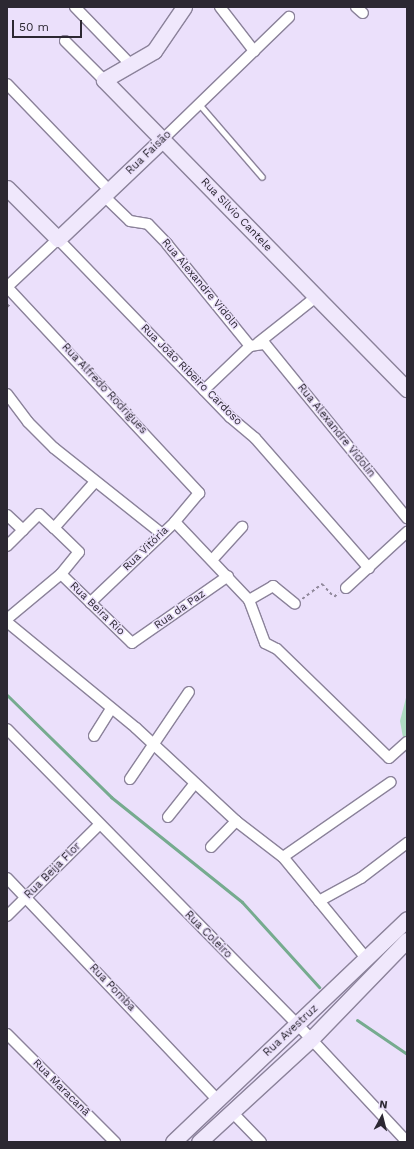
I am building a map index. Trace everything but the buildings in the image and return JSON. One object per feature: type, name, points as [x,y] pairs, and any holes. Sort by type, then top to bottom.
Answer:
[{"type":"street","points":[[75,7],[131,65]]},
{"type":"street","points":[[104,80],[154,52],[184,7]]},
{"type":"street","points":[[220,7],[254,51]]},
{"type":"street","name":"Rua Faisão","points":[[7,287],[107,194],[289,17]]},
{"type":"street","name":"Rua Silvio Cantele","points":[[65,41],[407,389]]},
{"type":"street","points":[[7,84],[107,194]]},
{"type":"street","name":"Rua João Ribeiro Cardoso","points":[[7,188],[204,390],[256,438],[369,568]]},
{"type":"street","name":"Rua Alexandre Vidoln","points":[[107,194],[130,221],[148,224],[258,344]]},
{"type":"street","name":"Rua Alfredo Rodrigues","points":[[7,287],[199,493]]},
{"type":"street","points":[[204,390],[316,297]]},
{"type":"street","name":"Rua Alexandre Vidolin","points":[[258,344],[407,518]]},
{"type":"street","points":[[7,394],[28,422],[94,483],[161,533]]},
{"type":"street","points":[[54,528],[94,483]]},
{"type":"street","name":"Rua Vitória","points":[[90,603],[161,533],[175,522],[199,493]]},
{"type":"street","points":[[7,546],[39,514],[79,552],[61,574],[7,619]]},
{"type":"street","points":[[7,516],[23,530]]},
{"type":"street","points":[[175,522],[228,576],[249,600],[265,643],[277,649],[347,713],[389,758],[407,742]]},
{"type":"street","points":[[212,560],[242,527]]},
{"type":"street","points":[[346,588],[407,532]]},
{"type":"street","name":"Rua Beira Rio","points":[[61,574],[132,644]]},
{"type":"street","name":"Rua da Paz","points":[[132,644],[228,576]]},
{"type":"street","points":[[249,600],[273,586],[295,604]]},
{"type":"street","points":[[7,622],[154,744],[236,821],[283,857],[366,958]]},
{"type":"street","points":[[130,779],[189,692]]},
{"type":"street","points":[[94,736],[111,709]]},
{"type":"street","name":"Rua Coleiro","points":[[7,730],[99,825],[298,1025],[407,1142]]},
{"type":"street","points":[[283,857],[391,782]]},
{"type":"street","points":[[168,817],[195,783]]},
{"type":"street","points":[[211,847],[236,821]]},
{"type":"street","name":"Rua Beija Flor","points":[[7,916],[99,825]]},
{"type":"street","points":[[319,901],[361,878],[407,843]]},
{"type":"street","name":"Rua Pomba","points":[[7,878],[217,1099]]},
{"type":"street","name":"Rua Avestruz","points":[[173,1142],[217,1099],[298,1025],[407,919]]},
{"type":"street","name":"Rua Avestruz","points":[[199,1142],[311,1039],[407,940]]},
{"type":"street","name":"Rua Maracanã","points":[[7,1034],[115,1142]]},
{"type":"street","points":[[231,1111],[261,1142]]},
{"type":"lane","points":[[199,104],[262,177]]},
{"type":"path","points":[[295,604],[322,584],[334,597],[346,588]]},
{"type":"green space","points":[[407,694],[407,759],[400,721]]},
{"type":"waterway","points":[[7,695],[111,797],[242,902],[319,987]]},
{"type":"waterway","points":[[357,1020],[407,1054]]}]
